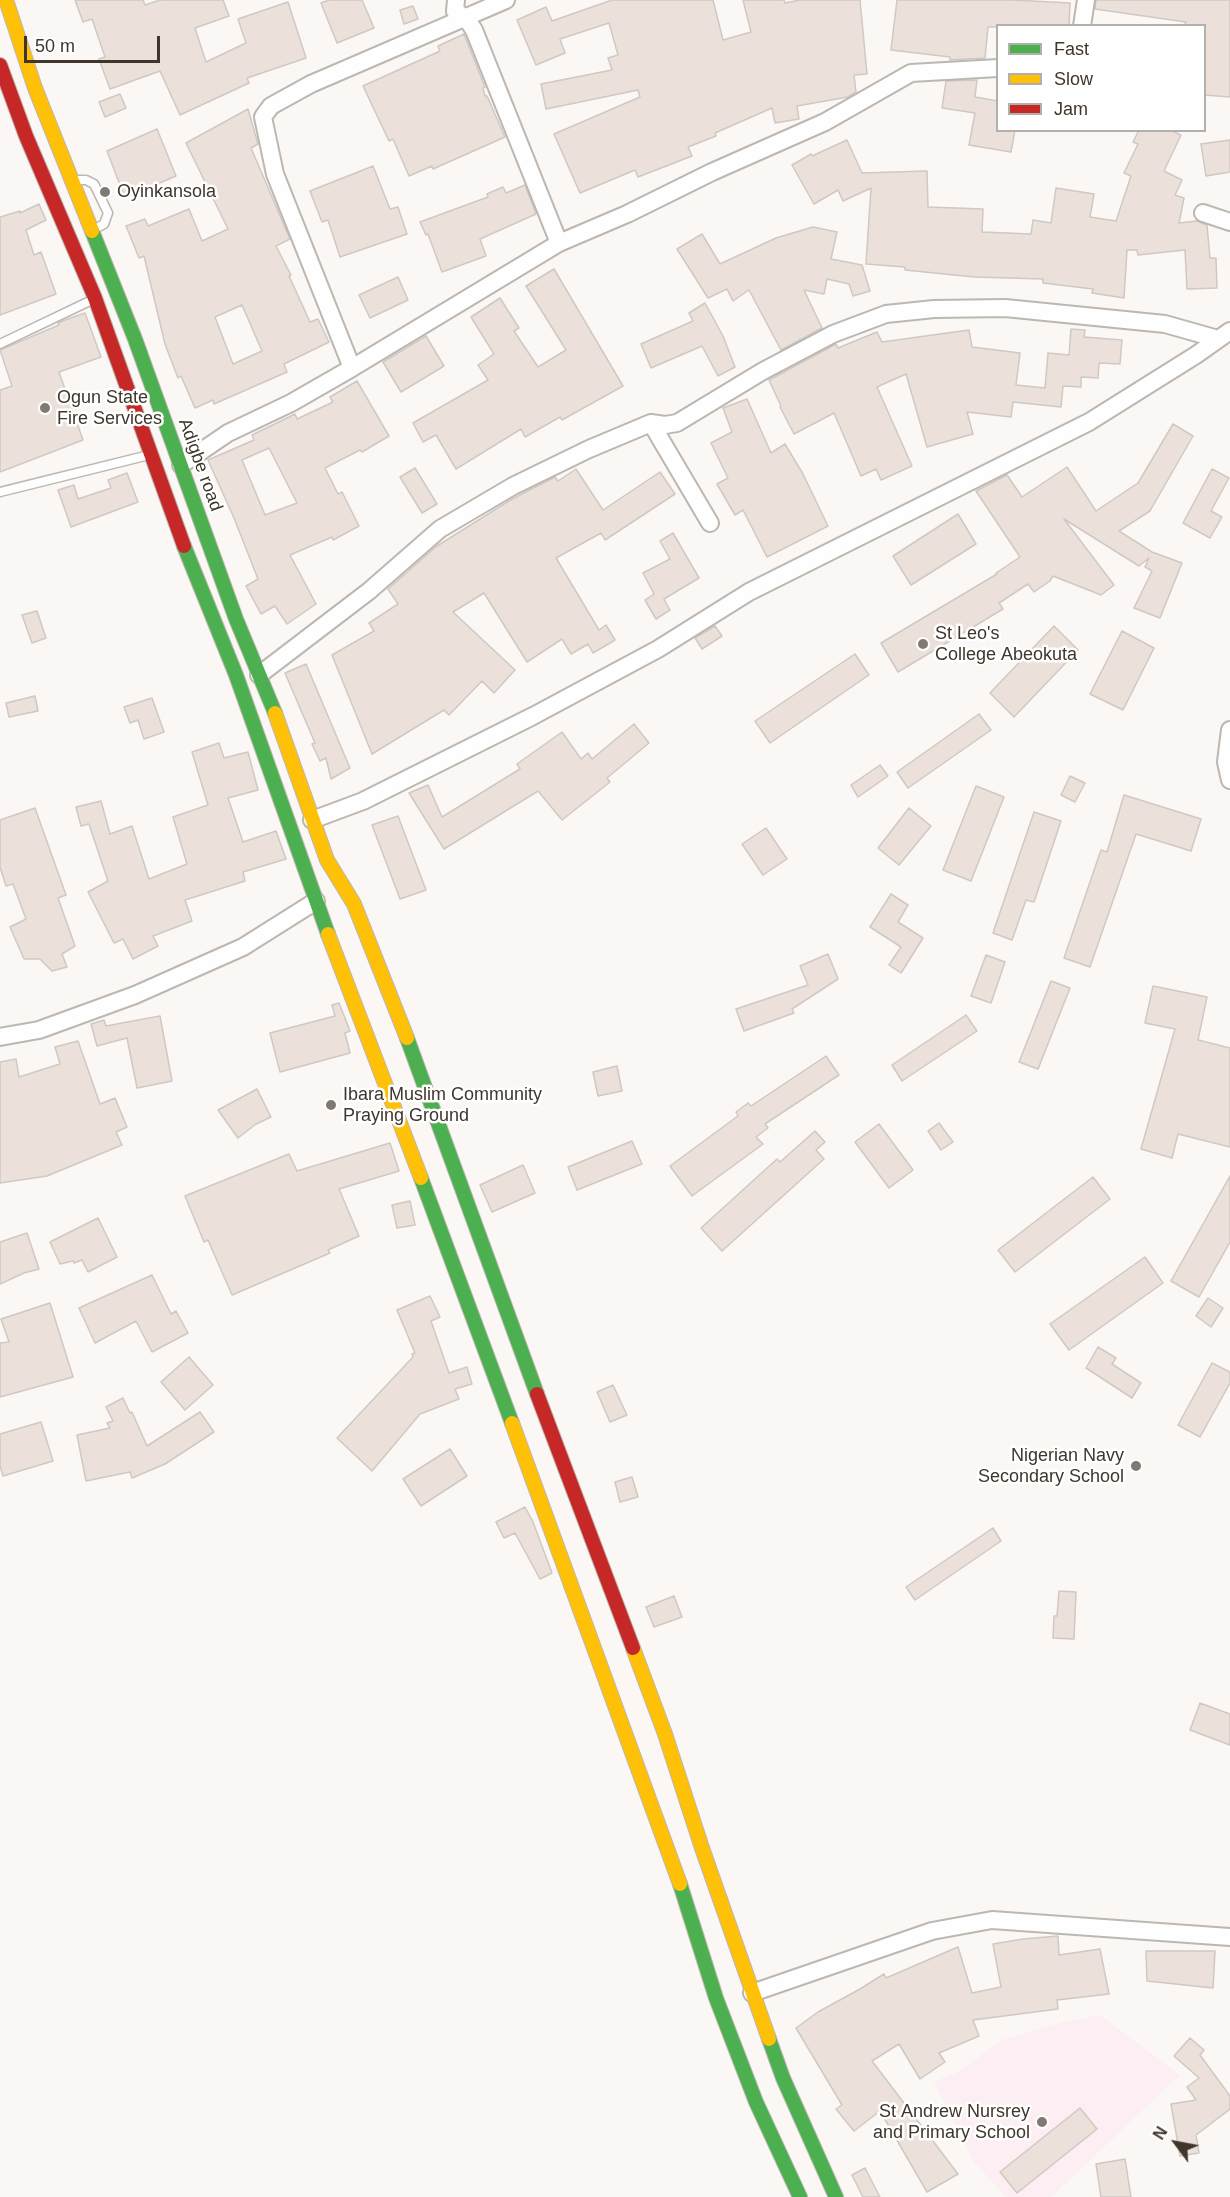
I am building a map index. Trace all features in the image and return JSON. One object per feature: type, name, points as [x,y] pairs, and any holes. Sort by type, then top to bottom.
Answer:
[{"type":"main road","name":"Adigbe road","points":[[6,0],[35,88],[135,339],[236,619],[275,714],[327,860],[354,904],[416,1061],[536,1391],[669,1745],[702,1848],[783,2078],[836,2197]]},
{"type":"main road","points":[[0,65],[3,83],[95,298],[191,566],[236,675],[316,901],[462,1287],[641,1773],[716,1998],[756,2102],[800,2197]]},
{"type":"street","points":[[456,0],[455,11],[466,18],[474,30],[559,243]]},
{"type":"street","points":[[352,368],[275,174],[263,117],[271,106],[311,84],[507,0]]},
{"type":"street","points":[[1082,24],[1086,0]]},
{"type":"street","points":[[180,465],[228,433],[291,403],[352,368],[559,243],[825,122],[911,73],[996,68]]},
{"type":"street","points":[[1203,213],[1230,222]]},
{"type":"street","points":[[259,675],[369,591],[440,529],[513,486],[589,449],[651,423],[665,425],[677,423],[763,371],[833,334],[886,314],[934,309],[1005,308],[1166,324],[1224,335]]},
{"type":"street","points":[[312,820],[363,801],[523,722],[658,648],[749,592],[1089,422],[1224,335]]},
{"type":"street","points":[[651,423],[710,523]]},
{"type":"street","points":[[1230,730],[1226,762],[1230,780]]},
{"type":"street","points":[[0,1037],[39,1030],[135,995],[243,947],[316,901]]},
{"type":"street","points":[[752,1993],[932,1931],[992,1920],[1230,1937]]},
{"type":"lane","points":[[71,180],[86,180],[94,184],[108,213],[104,224],[91,231]]},
{"type":"lane","points":[[0,344],[95,298]]},
{"type":"lane","points":[[0,492],[150,455]]},
{"type":"shaded area","name":"St Andrew Nursrey and Primary School","points":[[1100,2015],[1180,2075],[1051,2197],[1006,2197],[974,2162],[934,2082],[960,2071],[1002,2040],[1064,2022]]},
{"type":"building","points":[[75,0],[143,0],[145,5],[160,0],[223,0],[229,16],[195,28],[206,62],[246,43],[238,19],[288,2],[306,58],[247,78],[249,83],[180,115],[160,71],[110,89],[99,59],[105,57],[92,19],[83,22]]},
{"type":"building","points":[[329,0],[362,0],[374,28],[337,43],[321,3]]},
{"type":"building","points":[[612,0],[713,0],[723,40],[751,32],[743,0],[784,0],[785,3],[800,0],[860,0],[867,74],[854,75],[856,92],[848,97],[797,106],[799,119],[775,123],[772,108],[715,133],[716,136],[688,147],[692,156],[638,177],[635,170],[580,193],[554,134],[640,97],[638,90],[546,109],[541,84],[612,70],[608,58],[618,55],[609,23],[560,39],[565,53],[536,65],[517,20],[546,7],[552,21]]},
{"type":"building","points":[[897,0],[1013,0],[1070,3],[1069,24],[996,24],[996,27],[988,27],[985,58],[950,60],[950,57],[891,50]]},
{"type":"building","points":[[1096,0],[1230,0],[1230,97],[1206,95],[1206,24],[1185,24],[1186,22],[1095,9]]},
{"type":"building","points":[[413,6],[418,19],[404,24],[400,10]]},
{"type":"building","points":[[464,34],[485,87],[483,88],[485,96],[505,137],[433,169],[432,166],[409,176],[393,139],[389,141],[363,86],[440,51],[438,46]]},
{"type":"building","points":[[977,80],[975,97],[996,101],[996,132],[1015,132],[1011,152],[969,145],[975,113],[942,108],[946,81]]},
{"type":"building","points":[[120,94],[126,108],[105,117],[99,102]]},
{"type":"building","points":[[248,109],[258,144],[251,148],[290,239],[276,246],[291,275],[289,276],[310,322],[318,319],[329,342],[284,364],[287,372],[214,404],[213,400],[195,408],[181,376],[178,378],[165,344],[144,256],[139,258],[126,226],[145,219],[148,226],[189,209],[202,241],[228,229],[186,143]],"holes":[[[242,305],[262,351],[233,364],[215,317]]]},
{"type":"building","points":[[157,129],[176,176],[125,198],[107,151]]},
{"type":"building","points":[[1138,132],[1174,132],[1181,135],[1164,171],[1182,180],[1175,195],[1184,198],[1179,223],[1197,221],[1207,225],[1210,258],[1216,258],[1217,288],[1187,289],[1185,250],[1138,255],[1137,250],[1127,250],[1124,298],[1092,293],[1093,289],[1043,283],[1043,279],[974,277],[866,264],[871,188],[843,201],[838,190],[814,204],[792,165],[811,154],[812,156],[847,140],[862,173],[927,171],[928,207],[983,209],[982,232],[1031,234],[1033,220],[1051,223],[1056,188],[1094,194],[1090,217],[1116,221],[1131,176],[1124,173],[1138,144],[1133,142]]},
{"type":"building","points":[[1230,140],[1230,172],[1206,176],[1201,144]]},
{"type":"building","points":[[373,166],[390,209],[398,207],[407,234],[340,257],[328,220],[322,222],[310,191]]},
{"type":"building","points":[[525,185],[536,214],[480,239],[486,256],[442,272],[428,234],[426,235],[420,222],[488,197],[487,194],[503,187],[506,193]]},
{"type":"building","points":[[39,204],[46,220],[26,230],[34,255],[41,252],[56,294],[0,315],[0,217],[20,211],[20,213]]},
{"type":"building","points":[[813,227],[837,232],[831,259],[862,265],[870,291],[853,296],[849,284],[827,279],[824,294],[804,290],[822,328],[781,350],[749,290],[733,301],[727,289],[708,298],[677,249],[702,234],[720,264],[776,238]]},
{"type":"building","points":[[554,269],[623,386],[562,420],[560,417],[525,437],[521,429],[456,469],[436,435],[423,442],[413,423],[488,380],[478,365],[494,354],[471,317],[500,298],[519,328],[514,331],[538,367],[566,350],[526,286]]},
{"type":"building","points":[[398,277],[408,300],[370,318],[359,295]]},
{"type":"building","points":[[705,303],[723,336],[735,367],[718,376],[702,346],[651,368],[641,344],[693,321],[689,313]]},
{"type":"building","points":[[85,313],[101,357],[59,372],[83,440],[0,472],[0,390],[12,386],[0,350]]},
{"type":"building","points":[[1071,329],[1085,330],[1084,337],[1122,340],[1120,364],[1099,363],[1098,378],[1081,377],[1081,387],[1063,386],[1061,407],[1013,402],[1011,417],[967,412],[973,434],[927,447],[906,374],[877,387],[912,466],[881,480],[876,469],[861,476],[834,413],[794,434],[769,380],[836,344],[838,348],[877,332],[882,342],[969,330],[972,347],[1020,353],[1016,385],[1045,388],[1048,353],[1069,355]]},
{"type":"building","points":[[426,336],[444,366],[401,392],[383,362]]},
{"type":"building","points":[[357,381],[389,436],[362,452],[360,450],[325,468],[338,494],[342,492],[359,526],[333,540],[332,537],[290,555],[316,604],[287,624],[275,606],[261,614],[246,586],[258,579],[208,460],[254,440],[252,435],[295,414],[297,419],[333,402],[330,397]],"holes":[[[269,448],[297,503],[265,515],[242,460]]]},
{"type":"building","points":[[747,399],[771,453],[785,444],[803,474],[828,526],[767,557],[743,510],[735,515],[717,484],[728,478],[711,443],[732,432],[723,408]]},
{"type":"building","points":[[1173,424],[1193,436],[1150,511],[1119,531],[1152,552],[1182,563],[1160,618],[1134,608],[1152,571],[1145,567],[1149,558],[1139,566],[1064,519],[1114,585],[1101,595],[1053,576],[1050,581],[1034,592],[1028,584],[999,603],[1003,609],[898,672],[881,643],[997,574],[1020,557],[976,491],[1007,475],[1022,497],[1067,467],[1096,511],[1138,483]]},
{"type":"building","points":[[415,468],[437,504],[422,513],[400,477]]},
{"type":"building","points":[[576,469],[603,510],[660,472],[675,494],[605,540],[601,533],[556,558],[599,630],[606,625],[615,640],[593,653],[588,644],[571,654],[562,639],[527,662],[484,593],[453,612],[515,670],[494,693],[482,681],[449,715],[444,710],[372,754],[332,655],[374,631],[369,623],[398,604],[388,589],[437,546],[512,499],[555,477],[558,481]]},
{"type":"building","points":[[1212,469],[1229,478],[1211,511],[1222,517],[1210,538],[1183,523]]},
{"type":"building","points":[[127,473],[138,502],[71,527],[58,490],[74,485],[78,499],[111,488],[108,480]]},
{"type":"building","points":[[958,514],[976,544],[911,585],[893,556]]},
{"type":"building","points":[[673,533],[699,578],[664,599],[670,610],[656,619],[645,600],[654,594],[643,573],[670,559],[660,541]]},
{"type":"building","points":[[37,611],[46,638],[32,643],[22,615]]},
{"type":"building","points":[[715,626],[722,636],[702,649],[695,638]]},
{"type":"building","points":[[1054,626],[1078,650],[1014,717],[990,693]]},
{"type":"building","points":[[1122,631],[1154,648],[1123,710],[1090,694]]},
{"type":"building","points":[[855,654],[869,675],[770,743],[755,721]]},
{"type":"building","points":[[306,664],[350,768],[331,779],[326,758],[320,761],[312,744],[315,743],[285,673]]},
{"type":"building","points":[[35,696],[38,711],[9,717],[6,703]]},
{"type":"building","points":[[152,698],[164,732],[144,739],[138,720],[130,723],[124,707]]},
{"type":"building","points":[[979,714],[991,730],[908,788],[897,772]]},
{"type":"building","points":[[634,724],[649,743],[607,778],[610,782],[562,820],[538,791],[444,849],[409,793],[428,785],[442,817],[520,769],[517,764],[562,732],[581,759],[588,753],[592,759]]},
{"type":"building","points":[[219,743],[224,758],[248,752],[258,790],[228,798],[243,842],[276,831],[286,859],[243,872],[245,881],[185,900],[192,921],[153,936],[158,946],[133,959],[123,939],[114,943],[88,892],[108,881],[89,824],[81,826],[76,807],[101,801],[110,834],[132,826],[149,879],[187,864],[173,817],[208,805],[192,752]]},
{"type":"building","points":[[880,765],[888,776],[858,797],[851,785]]},
{"type":"building","points":[[1070,776],[1085,783],[1075,802],[1061,795]]},
{"type":"building","points":[[976,786],[1004,797],[971,881],[943,870]]},
{"type":"building","points":[[1124,795],[1201,819],[1191,851],[1136,834],[1090,967],[1064,958],[1101,850],[1107,852]]},
{"type":"building","points":[[35,808],[66,895],[58,898],[75,946],[62,954],[67,967],[52,971],[40,959],[24,959],[10,927],[26,919],[13,884],[6,886],[0,867],[0,820]]},
{"type":"building","points":[[909,808],[931,826],[899,865],[878,848]]},
{"type":"building","points":[[1034,812],[1061,821],[1034,902],[1026,900],[1012,940],[993,933]]},
{"type":"building","points":[[398,816],[426,890],[400,899],[372,825]]},
{"type":"building","points":[[766,828],[787,859],[763,875],[742,844]]},
{"type":"building","points":[[891,894],[908,905],[898,922],[923,938],[901,973],[889,965],[901,947],[870,927]]},
{"type":"building","points":[[828,954],[838,979],[792,1009],[794,1013],[744,1031],[736,1009],[808,985],[800,966]]},
{"type":"building","points":[[986,955],[1005,962],[991,1003],[971,996]]},
{"type":"building","points":[[1051,981],[1070,988],[1038,1069],[1019,1062]]},
{"type":"building","points":[[1153,986],[1207,997],[1198,1040],[1230,1048],[1230,1147],[1178,1134],[1172,1158],[1141,1149],[1175,1029],[1145,1023]]},
{"type":"building","points":[[339,1003],[350,1031],[345,1033],[350,1053],[280,1072],[270,1033],[335,1016],[332,1005]]},
{"type":"building","points":[[966,1015],[977,1031],[902,1081],[892,1065]]},
{"type":"building","points":[[160,1016],[172,1081],[137,1088],[127,1038],[97,1046],[91,1024],[104,1020],[106,1026]]},
{"type":"building","points":[[78,1041],[100,1104],[115,1098],[127,1127],[116,1132],[122,1145],[47,1176],[0,1183],[0,1062],[16,1059],[19,1077],[60,1064],[55,1047]]},
{"type":"building","points":[[826,1056],[839,1075],[765,1124],[768,1128],[756,1137],[763,1144],[692,1196],[670,1166],[738,1116],[736,1112],[748,1103],[751,1106]]},
{"type":"building","points":[[617,1066],[622,1091],[598,1096],[593,1072]]},
{"type":"building","points":[[257,1089],[271,1117],[256,1124],[238,1138],[218,1110]]},
{"type":"building","points":[[939,1123],[953,1142],[941,1150],[928,1131]]},
{"type":"building","points":[[879,1124],[913,1170],[889,1188],[855,1142]]},
{"type":"building","points":[[815,1131],[825,1142],[816,1150],[824,1159],[722,1251],[701,1228],[777,1159],[780,1162]]},
{"type":"building","points":[[632,1141],[642,1164],[577,1190],[568,1167]]},
{"type":"building","points":[[390,1143],[399,1171],[339,1189],[359,1236],[328,1250],[330,1253],[232,1295],[208,1240],[204,1242],[185,1196],[289,1154],[297,1171]]},
{"type":"building","points":[[523,1165],[535,1193],[492,1212],[480,1185]]},
{"type":"building","points":[[1230,1176],[1230,1242],[1199,1297],[1171,1281]]},
{"type":"building","points":[[1093,1177],[1110,1199],[1015,1272],[998,1250]]},
{"type":"building","points":[[410,1201],[415,1225],[397,1228],[392,1205]]},
{"type":"building","points":[[98,1218],[117,1257],[88,1272],[82,1260],[60,1264],[50,1242]]},
{"type":"building","points":[[27,1233],[39,1269],[0,1284],[0,1242]]},
{"type":"building","points":[[1145,1257],[1163,1283],[1069,1350],[1050,1324]]},
{"type":"building","points":[[152,1275],[171,1314],[176,1311],[188,1333],[152,1352],[136,1321],[95,1343],[79,1308]]},
{"type":"building","points":[[430,1296],[440,1317],[431,1321],[449,1373],[467,1367],[472,1384],[455,1389],[459,1399],[420,1414],[372,1471],[337,1438],[415,1353],[397,1310]]},
{"type":"building","points":[[1208,1298],[1223,1308],[1211,1327],[1196,1316]]},
{"type":"building","points":[[50,1303],[73,1377],[0,1397],[0,1343],[9,1342],[1,1319]]},
{"type":"building","points":[[1098,1347],[1116,1358],[1112,1364],[1141,1383],[1132,1398],[1086,1368]]},
{"type":"building","points":[[189,1357],[213,1385],[185,1410],[161,1382]]},
{"type":"building","points":[[1212,1363],[1230,1372],[1230,1383],[1200,1437],[1178,1425]]},
{"type":"building","points":[[613,1385],[627,1415],[610,1422],[597,1392]]},
{"type":"building","points":[[123,1398],[147,1446],[200,1412],[214,1432],[165,1464],[132,1478],[130,1472],[86,1481],[77,1435],[110,1428],[107,1423],[113,1421],[106,1407]]},
{"type":"building","points":[[41,1422],[53,1461],[3,1476],[0,1466],[0,1434]]},
{"type":"building","points":[[450,1449],[467,1476],[421,1506],[403,1479]]},
{"type":"building","points":[[632,1477],[638,1497],[620,1502],[615,1482]]},
{"type":"building","points":[[525,1507],[552,1573],[540,1579],[515,1533],[504,1538],[496,1522]]},
{"type":"building","points":[[993,1528],[1001,1541],[915,1600],[906,1587]]},
{"type":"building","points":[[1059,1591],[1076,1592],[1074,1639],[1053,1638]]},
{"type":"building","points":[[674,1596],[682,1617],[654,1627],[646,1607]]},
{"type":"building","points":[[1200,1703],[1230,1714],[1230,1745],[1190,1730]]},
{"type":"building","points":[[1058,1936],[1059,1955],[1100,1949],[1109,1994],[1057,2000],[1058,2009],[973,2020],[979,2036],[939,2053],[945,2062],[920,2079],[899,2044],[872,2061],[958,2174],[927,2192],[880,2111],[854,2131],[836,2109],[842,2105],[796,2028],[818,2012],[884,1974],[886,1978],[958,1947],[972,1993],[1001,1987],[993,1944]]},
{"type":"building","points":[[1146,1951],[1215,1951],[1213,1988],[1147,1981]]},
{"type":"building","points":[[1190,2038],[1204,2050],[1200,2055],[1230,2096],[1230,2109],[1196,2135],[1199,2153],[1180,2156],[1171,2104],[1196,2100],[1187,2087],[1199,2078],[1174,2056]]},
{"type":"building","points":[[1080,2108],[1097,2129],[1017,2193],[1000,2172]]},
{"type":"building","points":[[1125,2159],[1131,2197],[1101,2197],[1096,2164]]},
{"type":"building","points":[[865,2168],[880,2197],[863,2197],[852,2175]]},
{"type":"traffic: fast","points":[[92,231],[135,339],[236,619],[275,713]]},
{"type":"traffic: fast","points":[[184,546],[236,675],[328,934]]},
{"type":"traffic: fast","points":[[407,1038],[537,1394]]},
{"type":"traffic: fast","points":[[421,1178],[512,1423]]},
{"type":"traffic: fast","points":[[680,1884],[716,1998],[756,2102],[800,2197]]},
{"type":"traffic: fast","points":[[769,2039],[783,2078],[836,2197]]},
{"type":"traffic: slow","points":[[6,0],[35,88],[92,231]]},
{"type":"traffic: slow","points":[[275,713],[327,860],[354,904],[407,1038]]},
{"type":"traffic: slow","points":[[328,934],[421,1178]]},
{"type":"traffic: slow","points":[[512,1423],[680,1884]]},
{"type":"traffic: slow","points":[[633,1648],[665,1734],[769,2039]]},
{"type":"traffic: jam","points":[[0,65],[26,136],[95,298],[184,546]]},
{"type":"traffic: jam","points":[[537,1394],[633,1648]]},
{"type":"place","name":"Oyinkansola","points":[[105,192]]},
{"type":"place","name":"Ogun State Fire Services","points":[[45,408]]},
{"type":"place","name":"St Leo's College Abeokuta","points":[[923,644]]},
{"type":"place","name":"Ibara Muslim Community Praying Ground","points":[[331,1105]]},
{"type":"place","name":"Nigerian Navy Secondary School","points":[[1136,1466]]},
{"type":"place","name":"St Andrew Nursrey and Primary School","points":[[1042,2122]]}]
